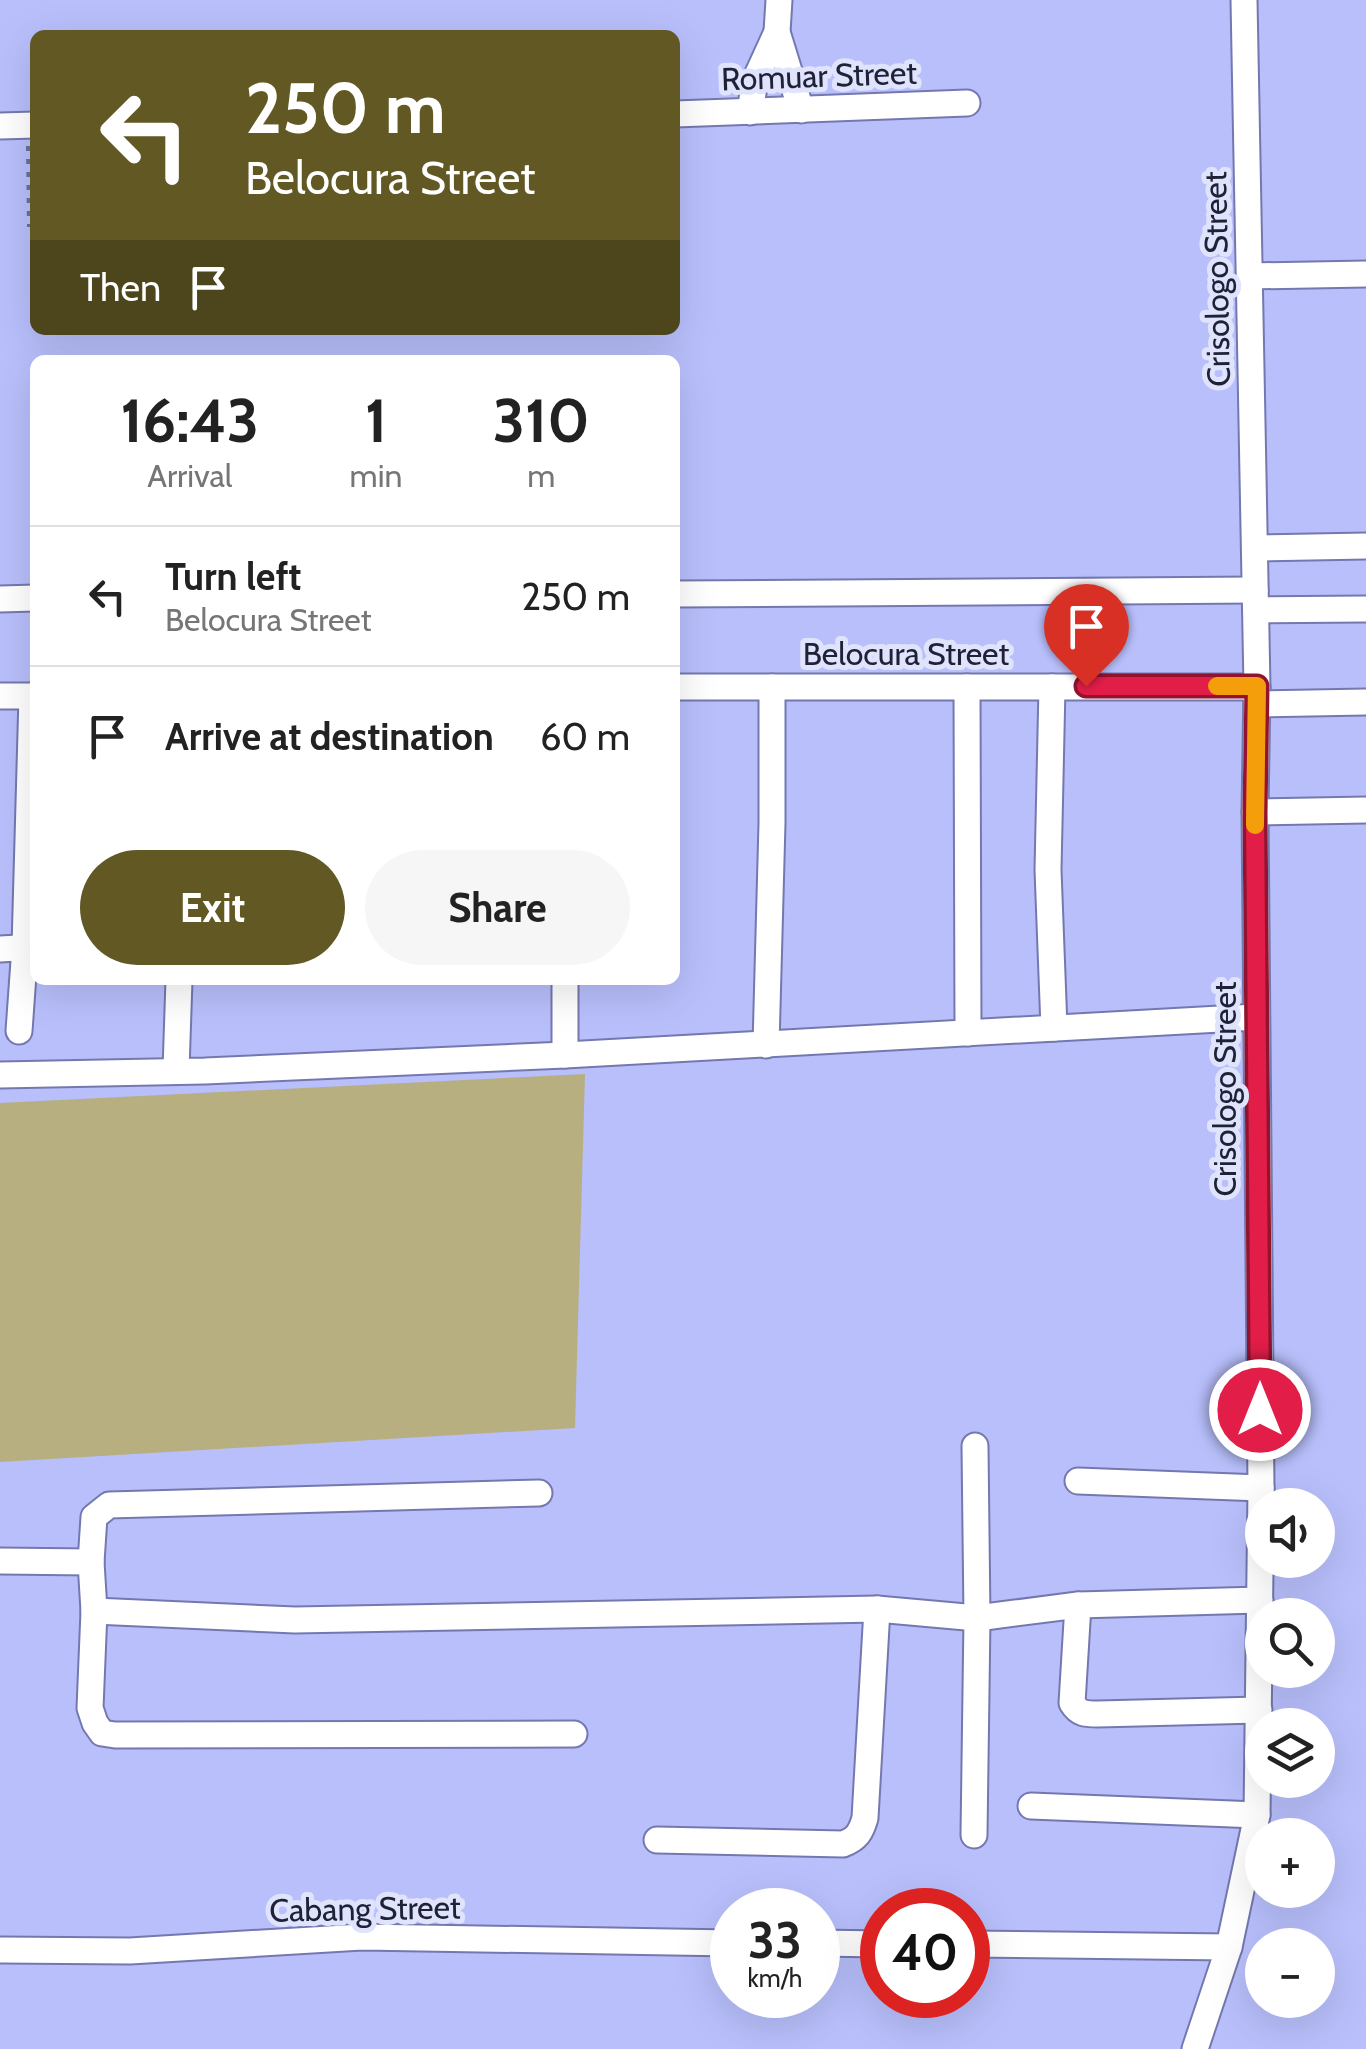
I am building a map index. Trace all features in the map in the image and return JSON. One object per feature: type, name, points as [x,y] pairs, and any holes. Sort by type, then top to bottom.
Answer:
[{"type":"street","points":[[779,0],[778,32],[800,110]]},
{"type":"street","name":"Crisologo Street","points":[[1244,0],[1257,695],[1261,1488]]},
{"type":"street","points":[[750,112],[755,80],[778,32]]},
{"type":"street","name":"Romuar Street","points":[[680,114],[967,103]]},
{"type":"street","points":[[0,126],[30,126]]},
{"type":"street","points":[[1250,276],[1366,274]]},
{"type":"street","points":[[1254,548],[1366,546]]},
{"type":"street","points":[[680,594],[1255,600],[1366,610]]},
{"type":"street","points":[[0,598],[30,598]]},
{"type":"street","name":"Belocura Street","points":[[680,686],[1052,686],[1366,702]]},
{"type":"street","points":[[766,1045],[772,686]]},
{"type":"street","points":[[1052,686],[1048,870],[1054,1028]]},
{"type":"street","points":[[968,687],[968,1034]]},
{"type":"street","points":[[0,696],[30,696]]},
{"type":"street","points":[[19,1031],[30,768]]},
{"type":"street","points":[[1255,812],[1366,810]]},
{"type":"street","points":[[176,1070],[180,985]]},
{"type":"street","points":[[565,985],[565,1055]]},
{"type":"street","points":[[0,1075],[565,1055],[1256,1017]]},
{"type":"street","points":[[974,1835],[975,1446]]},
{"type":"street","points":[[1078,1481],[1261,1488]]},
{"type":"street","points":[[538,1492],[109,1505],[94,1518],[90,1708],[102,1733],[115,1735],[574,1734]]},
{"type":"street","points":[[0,1561],[91,1562]]},
{"type":"street","points":[[94,1611],[295,1620],[877,1609],[977,1618],[1078,1605],[1245,1600]]},
{"type":"street","points":[[1078,1605],[1072,1703],[1077,1711],[1098,1714],[1245,1710]]},
{"type":"street","points":[[658,1840],[843,1844],[862,1832],[877,1609]]},
{"type":"street","name":"Crisologo Street","points":[[1195,2049],[1229,1946],[1257,1798]]},
{"type":"street","points":[[1031,1806],[1257,1815]]},
{"type":"street","name":"Cabang Street","points":[[0,1950],[130,1951],[362,1937],[710,1942]]},
{"type":"street","points":[[990,1944],[1229,1946]]},
{"type":"path","points":[[28,227],[30,176]]},
{"type":"shaded area","points":[[585,1074],[575,1428],[0,1462],[0,1103]]},
{"type":"slow traffic","points":[[1217,686],[1257,686],[1255,825]]},
{"type":"route","points":[[1086,686],[1257,686],[1260,1410]]}]
